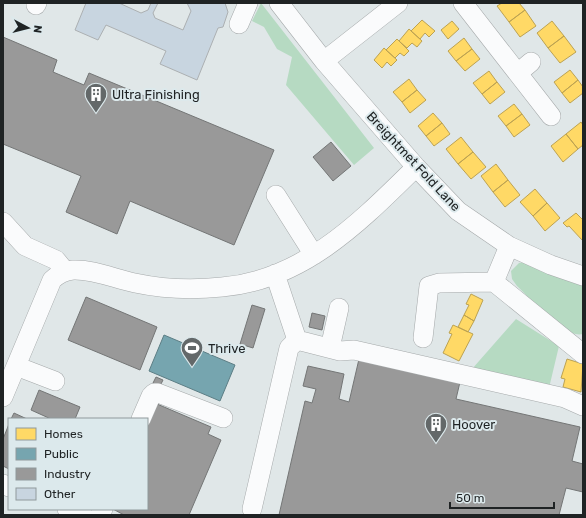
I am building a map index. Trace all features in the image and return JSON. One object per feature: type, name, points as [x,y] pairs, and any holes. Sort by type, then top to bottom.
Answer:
[{"type":"street","points":[[239,24],[248,3]]},
{"type":"street","name":"Breightmet Fold Lane","points":[[279,3],[324,61],[416,167],[458,210],[508,246],[551,265],[583,276]]},
{"type":"street","points":[[324,61],[398,3]]},
{"type":"street","points":[[464,3],[524,68],[550,116]]},
{"type":"street","points":[[3,397],[52,280],[57,275],[65,271],[85,271],[136,283],[179,288],[224,287],[264,278],[302,263],[334,242],[367,216],[416,167]]},
{"type":"street","points":[[276,195],[314,255]]},
{"type":"street","points":[[3,222],[24,246],[56,260],[65,271]]},
{"type":"street","points":[[494,282],[508,246]]},
{"type":"street","points":[[275,274],[297,340]]},
{"type":"street","points":[[423,338],[429,286],[438,283],[494,282],[582,350]]},
{"type":"street","points":[[330,348],[339,308]]},
{"type":"street","points":[[297,340],[340,350],[354,350],[566,398],[583,406]]},
{"type":"street","points":[[252,509],[290,348],[297,340]]},
{"type":"street","points":[[16,366],[55,381]]},
{"type":"street","points":[[141,418],[151,396],[154,393],[158,393],[223,418]]},
{"type":"street","points":[[70,510],[82,515]]},
{"type":"green space","points":[[261,3],[374,148],[354,165],[286,85],[292,57],[277,49],[264,27],[252,21]]},
{"type":"green space","points":[[525,262],[583,284],[583,334],[575,334],[557,324],[517,286],[512,279],[511,271],[519,263]]},
{"type":"green space","points":[[516,319],[559,346],[549,388],[472,369]]},
{"type":"building: Homes","points":[[502,3],[519,3],[525,10],[509,22],[497,6]]},
{"type":"building: Homes","points":[[525,10],[536,26],[520,37],[509,22]]},
{"type":"building: Homes","points":[[422,20],[435,31],[429,37],[425,33],[420,39],[411,31]]},
{"type":"building: Homes","points":[[452,21],[459,29],[448,39],[441,30]]},
{"type":"building: Homes","points":[[552,21],[564,36],[548,48],[537,33]]},
{"type":"building: Homes","points":[[409,29],[422,41],[417,47],[412,43],[407,48],[399,41]]},
{"type":"building: Homes","points":[[564,36],[576,52],[560,63],[548,48]]},
{"type":"building: Homes","points":[[464,38],[472,49],[456,61],[448,51]]},
{"type":"building: Homes","points":[[397,39],[409,51],[404,56],[400,53],[395,58],[386,50]]},
{"type":"building: Homes","points":[[384,48],[397,60],[391,66],[387,62],[382,68],[374,60]]},
{"type":"building: Homes","points":[[472,49],[480,59],[465,71],[456,61]]},
{"type":"building: Homes","points":[[570,70],[578,80],[562,93],[554,82]]},
{"type":"building: Homes","points":[[489,71],[497,82],[482,94],[473,83]]},
{"type":"building: Homes","points":[[409,79],[417,90],[402,102],[393,92]]},
{"type":"building: Homes","points":[[578,80],[583,87],[583,93],[570,103],[562,93]]},
{"type":"building: Homes","points":[[497,82],[505,92],[490,104],[482,94]]},
{"type":"building: Homes","points":[[417,90],[426,100],[410,113],[402,102]]},
{"type":"building: Homes","points":[[514,104],[522,114],[506,126],[498,116]]},
{"type":"building: Homes","points":[[433,113],[442,123],[426,136],[418,126]]},
{"type":"building: Homes","points":[[522,114],[530,125],[514,137],[506,126]]},
{"type":"building: Homes","points":[[581,122],[583,125],[583,145],[578,149],[566,134]]},
{"type":"building: Homes","points":[[442,123],[450,134],[434,146],[426,136]]},
{"type":"building: Homes","points":[[566,134],[578,149],[563,162],[551,146]]},
{"type":"building: Homes","points":[[461,137],[473,152],[458,164],[446,149]]},
{"type":"building: Homes","points":[[473,152],[486,167],[471,179],[458,164]]},
{"type":"building: Homes","points":[[496,164],[508,180],[493,192],[481,176]]},
{"type":"building: Homes","points":[[508,180],[520,195],[505,207],[493,192]]},
{"type":"building: Homes","points":[[535,189],[547,203],[533,216],[520,202]]},
{"type":"building: Homes","points":[[547,203],[560,218],[545,231],[533,216]]},
{"type":"building: Homes","points":[[576,213],[583,220],[583,241],[569,226],[567,227],[563,223]]},
{"type":"building: Homes","points":[[471,294],[483,300],[474,321],[464,315],[469,305],[466,304]]},
{"type":"building: Homes","points":[[464,315],[474,321],[468,332],[458,327]]},
{"type":"building: Homes","points":[[453,325],[473,334],[459,361],[443,353],[452,334],[449,333]]},
{"type":"building: Homes","points":[[567,359],[583,364],[581,392],[563,387],[565,379],[561,378]]},
{"type":"building: Public","name":"Thrive","points":[[164,335],[235,365],[220,401],[149,371]]},
{"type":"building: Industry","name":"Ultra Finishing","points":[[3,37],[57,60],[53,72],[84,85],[89,73],[274,150],[234,245],[130,201],[117,234],[66,212],[81,176],[3,144]]},
{"type":"building: Industry","points":[[331,142],[351,166],[333,181],[313,157]]},
{"type":"building: Industry","points":[[86,297],[157,327],[140,370],[68,340]]},
{"type":"building: Industry","points":[[252,305],[265,309],[253,348],[240,344]]},
{"type":"building: Industry","points":[[312,313],[325,316],[322,330],[309,327]]},
{"type":"building: Industry","name":"Hoover","points":[[359,359],[460,382],[456,399],[580,427],[572,461],[583,464],[583,492],[566,488],[559,515],[279,515],[305,401],[312,403],[316,389],[303,386],[308,366],[344,374],[339,399],[349,402]]},
{"type":"building: Industry","points":[[156,377],[163,380],[160,386],[153,383]]},
{"type":"building: Industry","points":[[39,390],[80,407],[75,418],[49,418],[31,410]]},
{"type":"building: Industry","points":[[157,404],[211,427],[208,434],[221,440],[189,515],[124,515],[115,510],[148,510],[148,425]]},
{"type":"building: Industry","points":[[14,413],[25,418],[12,418]]},
{"type":"building: Industry","points":[[8,426],[8,468],[3,466],[3,439]]},
{"type":"building: Other","points":[[86,3],[119,3],[141,13],[148,10],[151,3],[158,3],[153,13],[155,18],[183,30],[191,11],[187,3],[225,3],[228,12],[223,27],[218,28],[197,80],[160,64],[166,51],[106,25],[98,40],[75,30]]},
{"type":"place","name":"Ultra Finishing","points":[[96,114]]},
{"type":"place","name":"Thrive","points":[[192,368]]},
{"type":"place","name":"Hoover","points":[[436,444]]}]
